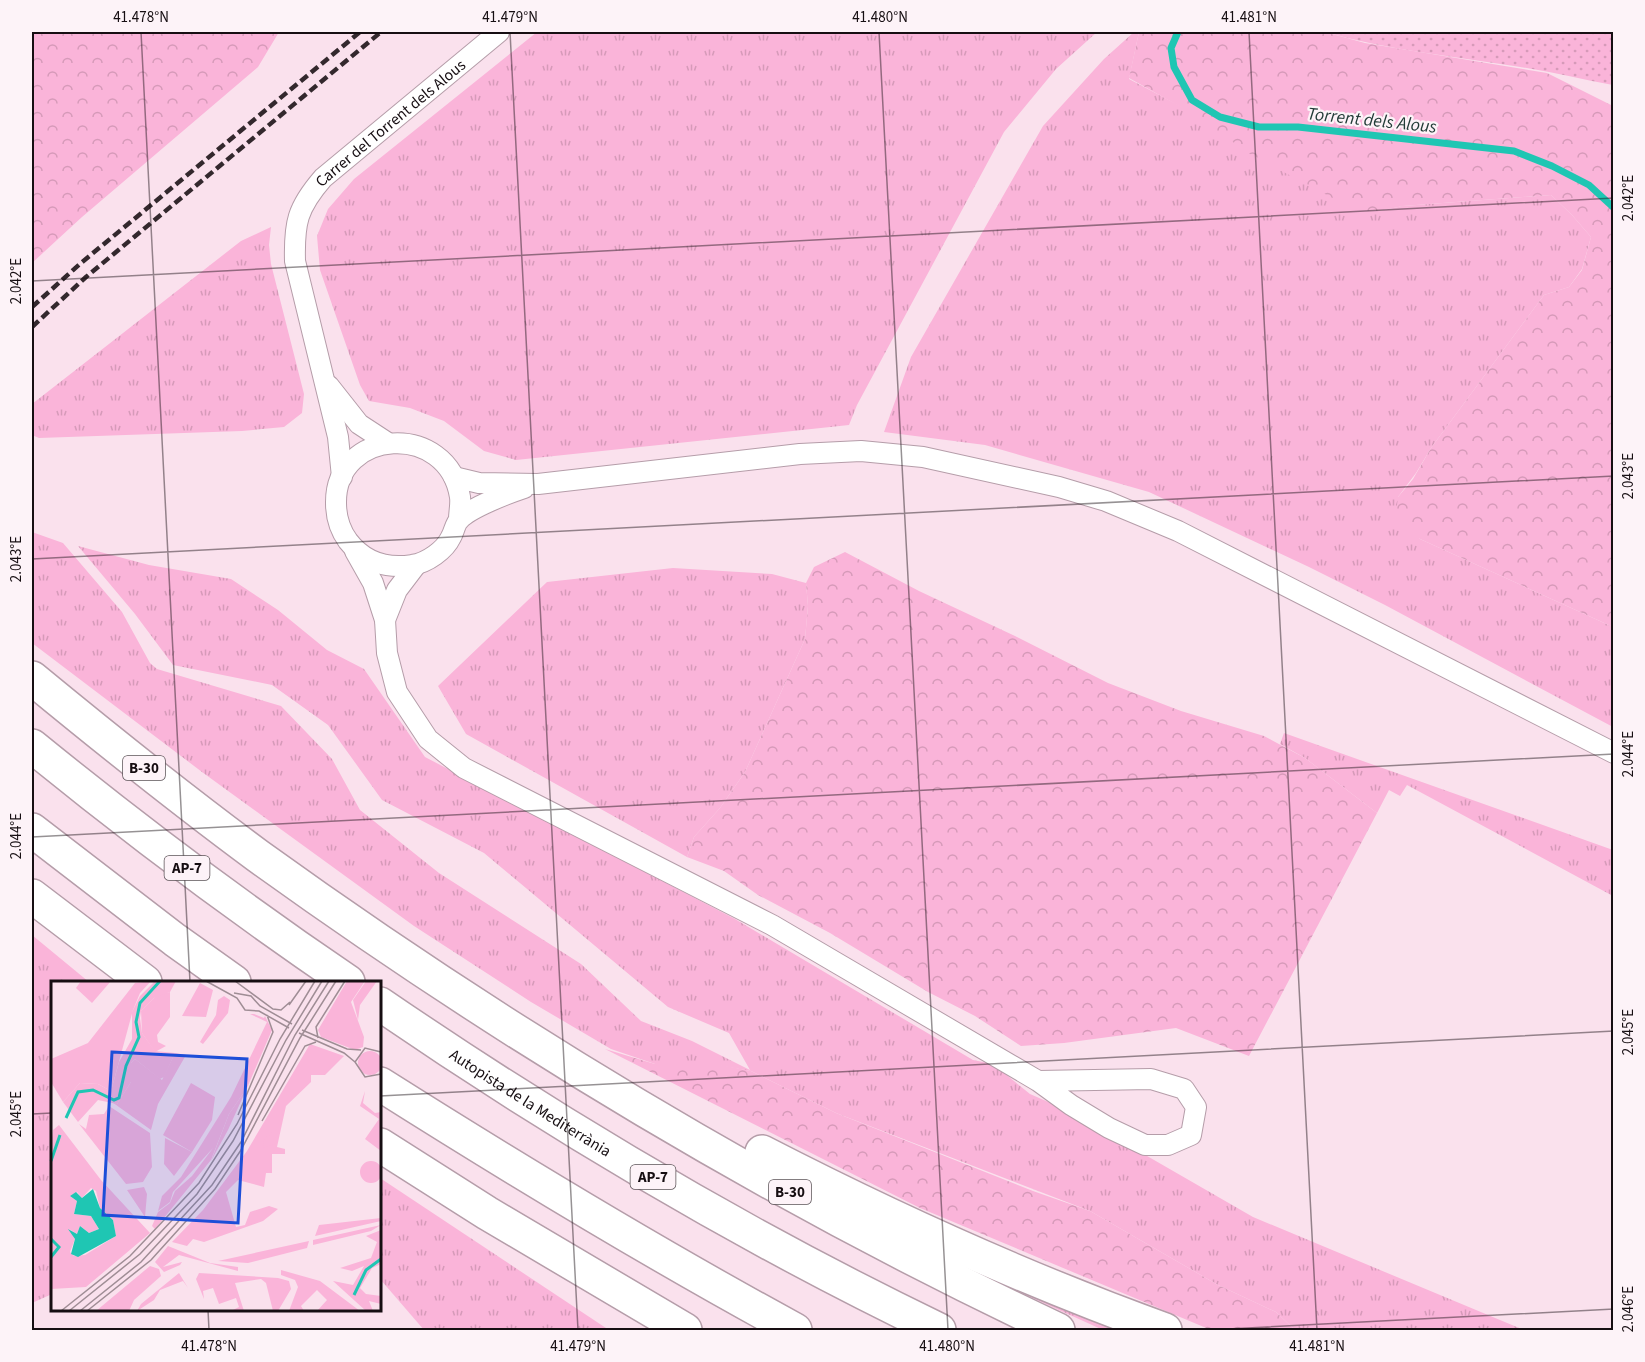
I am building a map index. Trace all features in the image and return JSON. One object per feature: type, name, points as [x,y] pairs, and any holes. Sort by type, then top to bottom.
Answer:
[{"type":"highway","name":"B-30","points":[[32,678],[258,856],[531,1040],[632,1102],[868,1235],[1058,1330]]},
{"type":"highway","name":"AP-7","points":[[32,746],[171,856],[265,926],[347,981]]},
{"type":"highway","points":[[32,830],[175,940],[233,981]]},
{"type":"highway","points":[[32,896],[144,981]]},
{"type":"highway","name":"Autopista de la Mediterrània","points":[[381,1005],[562,1124],[814,1267],[939,1330]]},
{"type":"highway","points":[[531,1040],[709,1124],[900,1220],[996,1263],[1165,1330]]},
{"type":"highway","points":[[381,1085],[572,1204],[717,1288],[795,1330]]},
{"type":"highway","points":[[381,1146],[562,1258],[685,1330]]},
{"type":"highway","points":[[562,1258],[666,1330]]},
{"type":"street","name":"Carrer del Torrent dels Alous","points":[[326,381],[298,281],[295,261],[296,224],[300,209],[323,178],[499,32]]},
{"type":"street","points":[[326,381],[359,424],[387,443]]},
{"type":"street","points":[[326,381],[340,445],[342,477]]},
{"type":"street","points":[[356,551],[384,565],[395,567],[416,565],[435,555],[450,539],[459,519],[460,498],[454,477],[442,459],[425,448],[407,442],[387,443],[369,449],[353,460],[342,477],[336,495],[336,515],[342,533],[356,551],[374,583],[385,620],[387,653],[397,692],[428,739],[464,768],[772,925],[1038,1080],[1071,1106],[1109,1128],[1145,1145],[1168,1145],[1191,1135],[1196,1107],[1184,1089],[1151,1079],[1038,1080]]},
{"type":"street","points":[[454,477],[479,483],[538,484],[800,453],[861,451],[923,457],[1059,487],[1106,501],[1178,531],[1614,753]]},
{"type":"street","points":[[459,519],[500,496],[538,484]]},
{"type":"street","points":[[385,620],[397,590],[416,565]]},
{"type":"green space","points":[[32,32],[279,32],[258,67],[82,217],[32,263]]},
{"type":"green space","points":[[537,32],[1097,32],[1056,69],[1004,132],[857,405],[849,425],[516,460],[484,451],[444,421],[410,408],[369,401],[360,385],[320,270],[317,236],[328,209],[354,179]]},
{"type":"green space","points":[[1134,32],[1139,32],[1129,79],[1379,211],[1403,206],[1551,195],[1591,237],[1582,269],[1569,287],[1544,295],[1431,448],[1398,497],[1420,539],[1613,627],[1613,727],[1385,605],[1149,492],[985,445],[884,432],[911,357],[1043,126],[1104,59]]},
{"type":"green space","points":[[1139,32],[1325,32],[1365,43],[1547,73],[1613,106],[1613,627],[1420,539],[1396,514],[1398,497],[1413,479],[1431,448],[1544,295],[1569,287],[1582,270],[1591,237],[1551,195],[1403,206],[1379,211],[1355,210],[1250,154],[1193,114],[1129,78]]},
{"type":"green space","points":[[1325,32],[1613,32],[1613,85],[1527,68],[1395,48]]},
{"type":"green space","points":[[271,227],[269,245],[271,264],[304,394],[302,413],[284,427],[242,431],[39,438],[32,435],[32,404],[241,241]]},
{"type":"green space","points":[[32,532],[63,543],[122,612],[150,663],[157,669],[281,706],[332,759],[360,810],[439,873],[581,964],[641,1021],[692,1041],[750,1070],[729,1033],[668,1007],[484,853],[382,800],[328,725],[272,685],[173,665],[135,614],[78,546],[149,565],[231,579],[278,610],[327,650],[364,669],[425,757],[735,919],[973,1060],[993,1064],[1030,1094],[1069,1111],[1253,1217],[1524,1330],[1295,1330],[1276,1312],[1218,1285],[1090,1211],[836,1113],[751,1071],[711,1064],[655,1064],[611,1049],[531,1002],[414,926],[202,772],[32,643]]},
{"type":"green space","points":[[845,552],[919,591],[1108,683],[1181,711],[1264,736],[1305,758],[1377,813],[1249,1056],[1176,1028],[1064,1043],[1021,1046],[975,1016],[928,992],[830,933],[758,895],[724,871],[687,857],[694,837],[720,808],[745,772],[805,639],[808,606],[806,583],[814,567]]},
{"type":"green space","points":[[673,568],[772,574],[806,583],[808,606],[805,639],[745,772],[720,808],[694,837],[687,857],[466,734],[438,686],[547,582]]},
{"type":"green space","points":[[1284,733],[1613,850],[1613,896],[1407,785],[1400,796],[1389,790],[1377,813],[1305,758],[1280,744]]},
{"type":"green space","points":[[32,935],[88,981],[51,981],[51,1294],[32,1303]]},
{"type":"green space","points":[[605,1049],[655,1064],[711,1063],[751,1071],[836,1113],[1033,1191],[1090,1211],[1218,1285],[1276,1312],[1295,1330],[1211,1330],[920,1208]]},
{"type":"green space","points":[[381,1179],[609,1330],[424,1330],[381,1280]]},
{"type":"green space","points":[[982,1275],[1128,1330],[1103,1330]]},
{"type":"waterway","name":"Torrent dels Alous","points":[[1178,32],[1171,48],[1174,67],[1192,100],[1220,117],[1259,127],[1298,127],[1514,151],[1552,166],[1589,185],[1614,208]]},
{"type":"railway","points":[[32,307],[81,263],[360,32]]},
{"type":"railway","points":[[32,327],[86,277],[381,32]]}]
